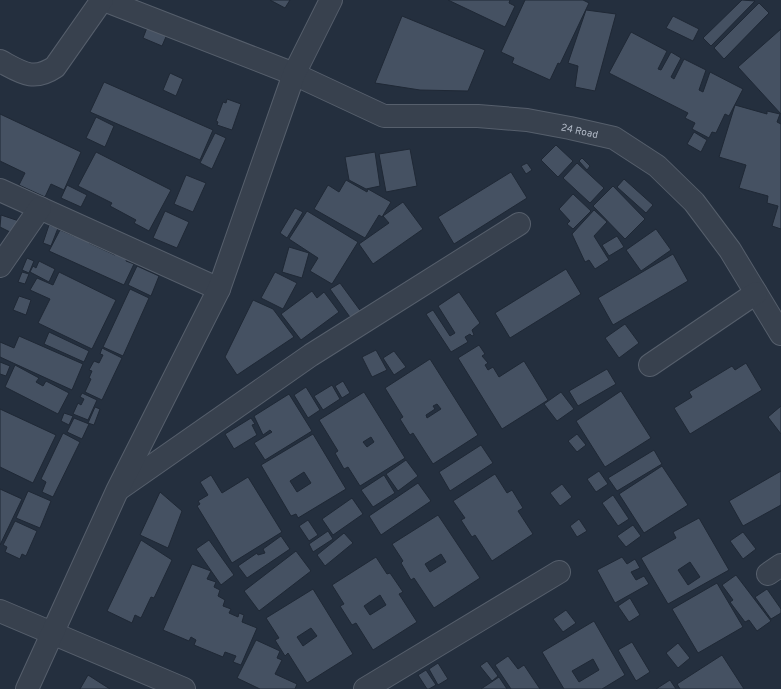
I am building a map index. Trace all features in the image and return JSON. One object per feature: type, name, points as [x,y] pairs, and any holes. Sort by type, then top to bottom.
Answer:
[{"type":"street","points":[[0,61],[34,76],[45,74],[55,67],[103,0]]},
{"type":"street","name":"24 Road","points":[[103,0],[294,74],[384,116],[478,116],[520,120],[570,128],[614,138],[657,166],[694,202],[730,250],[781,334]]},
{"type":"street","points":[[27,689],[51,633],[117,491],[219,289],[294,74],[331,0]]},
{"type":"street","points":[[0,190],[219,289]]},
{"type":"street","points":[[0,266],[40,208]]},
{"type":"street","points":[[117,491],[311,355],[519,224]]},
{"type":"street","points":[[650,365],[756,294]]},
{"type":"street","points":[[365,689],[560,572]]},
{"type":"street","points":[[0,610],[184,689]]},
{"type":"building","points":[[270,0],[290,0],[285,8]]},
{"type":"building","points":[[448,0],[510,0],[509,3],[515,6],[505,27]]},
{"type":"building","points":[[525,0],[583,0],[589,3],[560,64],[558,63],[550,80],[512,63],[514,58],[501,52]]},
{"type":"building","points":[[742,0],[755,1],[711,46],[703,38]]},
{"type":"building","points":[[759,3],[769,13],[724,59],[714,48]]},
{"type":"building","points":[[586,10],[616,14],[595,91],[575,87],[578,66],[568,63]]},
{"type":"building","points":[[402,16],[485,50],[468,91],[420,90],[375,83]]},
{"type":"building","points":[[673,16],[699,29],[693,41],[666,28]]},
{"type":"building","points":[[148,25],[168,32],[162,46],[143,38]]},
{"type":"building","points":[[781,29],[781,114],[738,67]]},
{"type":"building","points":[[631,32],[667,51],[658,69],[661,70],[671,52],[681,58],[671,77],[674,79],[684,59],[706,70],[699,90],[703,92],[710,72],[743,89],[729,116],[725,114],[716,133],[712,132],[709,138],[692,129],[695,123],[685,118],[688,113],[609,73]]},
{"type":"building","points":[[170,73],[183,79],[176,96],[163,90]]},
{"type":"building","points":[[104,82],[213,130],[200,160],[90,112]]},
{"type":"building","points":[[227,99],[241,104],[232,130],[217,125],[218,122],[216,121],[223,102],[226,103]]},
{"type":"building","points":[[735,105],[767,114],[767,111],[780,114],[777,122],[781,124],[781,229],[772,226],[778,206],[767,203],[768,196],[739,188],[746,165],[719,157]]},
{"type":"building","points":[[0,114],[81,152],[64,190],[51,184],[45,197],[19,185],[25,173],[0,161]]},
{"type":"building","points":[[96,117],[114,126],[105,147],[86,138]]},
{"type":"building","points":[[694,132],[707,140],[701,152],[687,144]]},
{"type":"building","points":[[215,133],[226,138],[212,169],[200,163]]},
{"type":"building","points":[[556,145],[573,161],[558,177],[541,160]]},
{"type":"building","points":[[410,149],[417,186],[386,192],[379,154]]},
{"type":"building","points":[[96,152],[171,190],[149,231],[134,223],[136,220],[110,206],[112,203],[78,186]]},
{"type":"building","points":[[375,152],[380,186],[366,189],[349,180],[345,157]]},
{"type":"building","points":[[582,158],[590,166],[587,170],[579,161]]},
{"type":"building","points":[[527,163],[532,170],[526,174],[521,166]]},
{"type":"building","points":[[577,163],[604,188],[590,203],[563,178]]},
{"type":"building","points":[[511,172],[527,198],[454,244],[438,217]]},
{"type":"building","points":[[186,175],[206,183],[193,212],[174,204]]},
{"type":"building","points":[[624,179],[653,205],[646,213],[617,187]]},
{"type":"building","points":[[346,180],[367,192],[368,189],[391,202],[382,217],[379,215],[365,238],[314,209],[328,185],[339,192]]},
{"type":"building","points":[[67,185],[87,195],[81,207],[61,198]]},
{"type":"building","points":[[613,186],[645,219],[625,239],[593,206]]},
{"type":"building","points":[[573,194],[591,211],[573,229],[567,224],[570,221],[559,209]]},
{"type":"building","points":[[403,202],[423,229],[373,264],[359,244],[389,223],[383,216]]},
{"type":"building","points":[[295,208],[303,212],[287,238],[280,233]]},
{"type":"building","points":[[594,210],[607,222],[594,236],[609,260],[595,269],[589,260],[585,262],[572,234]]},
{"type":"building","points":[[165,211],[189,222],[177,248],[153,238]]},
{"type":"building","points":[[307,211],[358,242],[332,284],[310,271],[318,258],[289,239]]},
{"type":"building","points":[[1,215],[19,221],[14,234],[0,227]]},
{"type":"building","points":[[49,225],[58,228],[51,246],[43,243]]},
{"type":"building","points":[[656,229],[671,250],[641,271],[626,250]]},
{"type":"building","points":[[60,230],[74,236],[76,232],[91,239],[89,243],[115,255],[117,252],[127,257],[126,261],[134,264],[124,285],[49,251]]},
{"type":"building","points":[[617,236],[624,247],[609,256],[602,245]]},
{"type":"building","points":[[289,247],[309,253],[302,278],[282,272]]},
{"type":"building","points":[[673,254],[688,281],[613,325],[598,298]]},
{"type":"building","points":[[27,258],[34,261],[29,273],[22,270]]},
{"type":"building","points":[[39,261],[55,269],[49,282],[30,272],[33,266],[36,268]]},
{"type":"building","points":[[137,266],[159,276],[151,296],[128,285]]},
{"type":"building","points":[[566,269],[581,294],[510,338],[495,313]]},
{"type":"building","points":[[22,272],[29,274],[25,284],[18,282]]},
{"type":"building","points":[[59,272],[116,300],[92,349],[38,323],[50,299],[30,290],[37,278],[53,285]]},
{"type":"building","points":[[275,272],[297,283],[283,309],[261,298]]},
{"type":"building","points":[[340,283],[362,313],[352,320],[330,289]]},
{"type":"building","points":[[130,289],[149,298],[123,356],[103,347]]},
{"type":"building","points":[[312,291],[317,298],[324,292],[339,312],[301,340],[281,314]]},
{"type":"building","points":[[459,292],[480,323],[472,330],[474,335],[472,336],[470,334],[465,337],[468,342],[451,352],[426,314],[433,310],[450,336],[455,333],[438,306]]},
{"type":"building","points":[[19,296],[31,300],[26,315],[13,310]]},
{"type":"building","points":[[253,300],[273,309],[294,337],[237,375],[225,357]]},
{"type":"building","points":[[625,324],[639,343],[619,358],[605,338]]},
{"type":"building","points":[[49,332],[89,351],[84,362],[44,344]]},
{"type":"building","points":[[19,336],[83,364],[72,390],[0,357],[0,342],[14,348]]},
{"type":"building","points":[[479,345],[485,354],[482,356],[488,363],[485,365],[488,370],[493,367],[499,377],[524,361],[548,400],[502,429],[458,358]]},
{"type":"building","points":[[102,348],[122,358],[102,400],[85,392],[91,379],[89,378],[92,371],[89,370],[94,361],[99,363],[103,355],[100,354]]},
{"type":"building","points":[[376,350],[387,370],[372,377],[362,357]]},
{"type":"building","points":[[394,351],[406,367],[394,375],[383,358]]},
{"type":"building","points":[[430,359],[478,435],[433,464],[413,433],[410,435],[400,419],[403,417],[385,388]],"holes":[[[437,404],[441,409],[427,418],[426,415],[435,409],[433,406]]]},
{"type":"building","points":[[0,362],[10,366],[6,376],[0,374]]},
{"type":"building","points":[[746,363],[762,390],[690,434],[674,408],[692,397],[689,392],[732,366],[735,370]]},
{"type":"building","points":[[15,365],[39,378],[36,382],[43,386],[46,381],[69,393],[58,414],[5,387]]},
{"type":"building","points":[[607,369],[616,384],[578,406],[569,391]]},
{"type":"building","points":[[343,381],[350,393],[342,398],[335,386]]},
{"type":"building","points":[[332,385],[340,399],[323,410],[314,396]]},
{"type":"building","points":[[306,387],[320,410],[308,418],[294,395]]},
{"type":"building","points":[[621,391],[651,438],[605,467],[576,421]]},
{"type":"building","points":[[364,392],[405,458],[360,486],[348,467],[344,469],[335,453],[338,451],[319,420]],"holes":[[[371,437],[374,442],[367,447],[363,442]]]},
{"type":"building","points":[[561,392],[574,409],[557,421],[544,404]]},
{"type":"building","points":[[82,393],[97,400],[88,420],[73,414],[78,403],[81,405],[84,399],[80,397]]},
{"type":"building","points":[[289,394],[312,431],[265,460],[254,443],[272,432],[270,430],[263,435],[254,416]]},
{"type":"building","points":[[781,406],[781,434],[768,417]]},
{"type":"building","points":[[95,407],[100,409],[94,425],[88,423]]},
{"type":"building","points":[[0,409],[56,435],[33,483],[0,467]]},
{"type":"building","points":[[64,413],[73,416],[69,425],[61,421]]},
{"type":"building","points":[[74,418],[89,424],[82,439],[67,432]]},
{"type":"building","points":[[251,418],[255,424],[252,425],[257,435],[234,449],[225,434]]},
{"type":"building","points":[[63,433],[80,442],[53,497],[42,492],[46,482],[41,479]]},
{"type":"building","points":[[313,434],[346,489],[298,518],[296,514],[291,516],[261,465]],"holes":[[[304,472],[311,483],[297,492],[290,481]]]},
{"type":"building","points":[[577,434],[586,445],[577,452],[568,441]]},
{"type":"building","points":[[481,445],[493,463],[450,491],[439,472]]},
{"type":"building","points":[[654,450],[662,464],[617,491],[608,478]]},
{"type":"building","points":[[406,460],[418,476],[398,491],[386,474]]},
{"type":"building","points":[[662,466],[688,505],[644,533],[619,494]]},
{"type":"building","points":[[599,471],[608,484],[596,492],[587,479]]},
{"type":"building","points":[[781,471],[781,505],[743,526],[729,501]]},
{"type":"building","points":[[495,474],[507,493],[512,490],[523,508],[518,511],[533,534],[492,561],[475,535],[472,537],[461,520],[465,518],[453,501]]},
{"type":"building","points":[[211,475],[222,493],[248,477],[282,532],[232,563],[197,506],[200,504],[198,501],[208,495],[200,482]]},
{"type":"building","points":[[384,475],[395,493],[373,507],[361,490]]},
{"type":"building","points":[[418,483],[431,501],[381,535],[369,516]]},
{"type":"building","points":[[562,484],[572,497],[560,506],[550,493]]},
{"type":"building","points":[[0,489],[22,499],[0,545]]},
{"type":"building","points":[[28,491],[51,501],[40,528],[16,518]]},
{"type":"building","points":[[160,492],[182,511],[168,548],[140,535]]},
{"type":"building","points":[[613,495],[629,519],[618,526],[602,503]]},
{"type":"building","points":[[352,498],[363,514],[333,535],[322,519]]},
{"type":"building","points":[[438,515],[480,578],[434,608],[414,578],[411,580],[401,563],[403,561],[392,544]],"holes":[[[441,554],[446,562],[430,572],[425,564]]]},
{"type":"building","points":[[699,518],[729,570],[668,604],[641,558],[676,538],[673,532]],"holes":[[[690,562],[700,577],[688,585],[678,570]]]},
{"type":"building","points":[[579,519],[587,531],[577,537],[570,526]]},
{"type":"building","points":[[308,520],[318,535],[309,541],[299,526]]},
{"type":"building","points":[[15,521],[37,531],[26,556],[22,554],[20,559],[5,552],[7,547],[3,545]]},
{"type":"building","points":[[633,525],[641,536],[626,547],[617,536]]},
{"type":"building","points":[[328,531],[333,539],[313,552],[309,544]]},
{"type":"building","points":[[743,532],[756,549],[743,559],[730,541]]},
{"type":"building","points":[[344,533],[353,543],[325,566],[317,555]]},
{"type":"building","points":[[281,536],[290,549],[247,578],[238,566],[257,553],[258,555],[265,553],[263,549]]},
{"type":"building","points":[[141,540],[172,560],[154,598],[151,597],[141,618],[135,615],[132,623],[107,611]]},
{"type":"building","points":[[209,540],[234,575],[221,585],[196,549]]},
{"type":"building","points":[[296,551],[311,571],[259,611],[244,591]]},
{"type":"building","points":[[376,557],[387,574],[390,573],[403,592],[399,594],[417,622],[373,650],[356,623],[352,625],[340,606],[344,604],[332,585]],"holes":[[[380,595],[386,605],[370,615],[364,606]]]},
{"type":"building","points":[[622,557],[627,564],[635,559],[640,568],[631,572],[636,580],[644,576],[649,584],[615,603],[597,570]]},
{"type":"building","points":[[192,564],[211,571],[207,579],[216,582],[214,587],[220,590],[218,596],[225,600],[223,606],[231,609],[229,613],[238,617],[239,613],[244,615],[242,622],[257,628],[241,665],[233,662],[236,656],[225,652],[223,657],[194,645],[196,640],[191,637],[189,641],[163,630]]},
{"type":"building","points":[[736,575],[771,621],[757,631],[749,620],[745,622],[730,602],[733,600],[722,585]]},
{"type":"building","points":[[717,583],[743,627],[698,653],[672,609]]},
{"type":"building","points":[[313,589],[353,654],[307,683],[288,653],[285,656],[275,640],[279,638],[266,618]],"holes":[[[311,628],[317,636],[303,646],[297,637]]]},
{"type":"building","points":[[767,589],[781,609],[781,613],[771,619],[755,597]]},
{"type":"building","points":[[630,598],[640,615],[629,622],[618,606]]},
{"type":"building","points":[[566,610],[576,623],[563,632],[553,619]]},
{"type":"building","points":[[594,621],[625,675],[602,689],[564,689],[542,652]],"holes":[[[593,659],[599,670],[579,682],[572,671]]]},
{"type":"building","points":[[256,640],[280,651],[277,658],[282,660],[275,674],[297,684],[295,689],[260,689],[237,678]]},
{"type":"building","points":[[632,642],[650,672],[636,681],[618,650]]},
{"type":"building","points":[[678,643],[690,658],[678,668],[666,653]]},
{"type":"building","points":[[722,655],[744,689],[680,689],[677,684]]},
{"type":"building","points":[[508,656],[518,669],[524,665],[540,689],[511,689],[495,665]]},
{"type":"building","points":[[487,661],[498,676],[492,681],[480,666]]},
{"type":"building","points":[[438,663],[448,679],[438,685],[429,669]]},
{"type":"building","points":[[426,670],[436,685],[429,689],[427,689],[418,675]]},
{"type":"building","points":[[88,675],[110,689],[80,689]]},
{"type":"building","points":[[499,677],[507,689],[481,689]]},
{"type":"building","points":[[670,680],[676,689],[656,689]]}]
